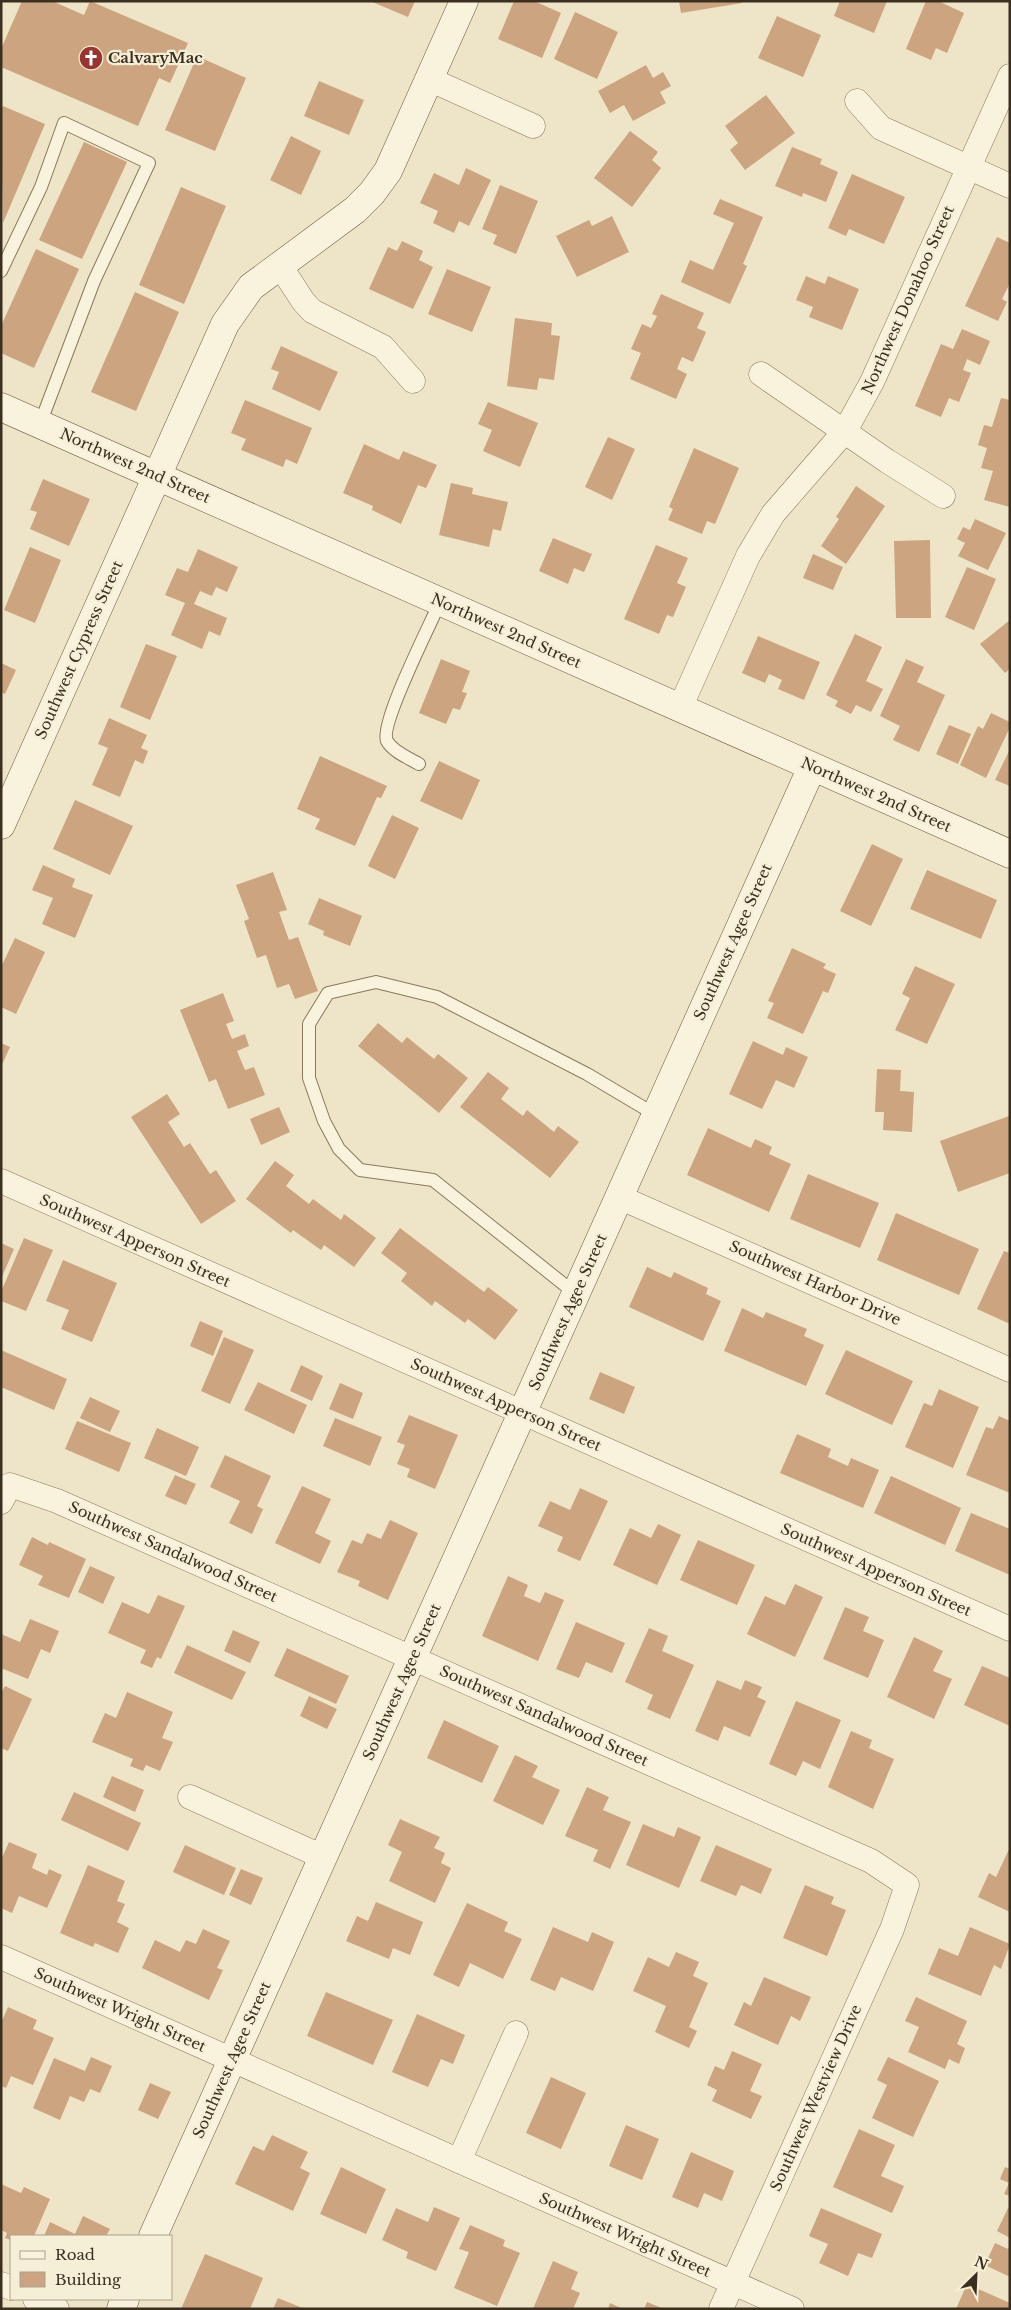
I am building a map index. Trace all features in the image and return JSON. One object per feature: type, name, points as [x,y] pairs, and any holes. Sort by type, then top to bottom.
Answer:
[{"type":"street","name":"Southwest Cypress Street","points":[[1,825],[225,324],[251,286],[355,210],[372,193],[388,171],[464,1]]},
{"type":"street","name":"Northwest Donahoo Street","points":[[680,708],[748,556],[772,514],[845,431],[872,382],[1010,76]]},
{"type":"street","points":[[429,79],[532,126]]},
{"type":"street","points":[[857,101],[881,128],[1010,186]]},
{"type":"street","points":[[279,264],[302,301],[312,311],[383,347],[413,380]]},
{"type":"street","points":[[761,374],[943,496]]},
{"type":"street","name":"Northwest 2nd Street","points":[[1,407],[1010,854]]},
{"type":"street","name":"Southwest Agee Street","points":[[153,2235],[812,767]]},
{"type":"street","name":"Southwest Apperson Street","points":[[1,1181],[1010,1629]]},
{"type":"street","name":"Southwest Harbor Drive","points":[[619,1196],[1010,1370]]},
{"type":"street","name":"Southwest Sandalwood Street","points":[[6,1493],[58,1501],[871,1861],[907,1885]]},
{"type":"street","points":[[190,1798],[324,1857]]},
{"type":"street","name":"Southwest Westview Drive","points":[[721,2309],[892,1929],[907,1885]]},
{"type":"street","name":"Southwest Wright Street","points":[[1,1958],[792,2309]]},
{"type":"street","points":[[459,2161],[516,2033]]},
{"type":"street","points":[[37,2300],[57,2309]]},
{"type":"lane","points":[[1,271],[41,187],[64,123],[150,163],[94,281],[40,424]]},
{"type":"lane","points":[[419,764],[399,752],[387,741],[386,730],[397,698],[440,602]]},
{"type":"lane","points":[[576,1294],[433,1180],[360,1170],[339,1149],[324,1121],[309,1078],[309,1024],[328,993],[376,982],[436,997],[587,1074],[656,1115]]},
{"type":"building","name":"CalvaryMac","points":[[22,1],[52,1],[84,15],[90,1],[188,43],[170,83],[159,78],[138,126],[1,67],[1,49]]},
{"type":"building","points":[[370,1],[415,1],[408,17]]},
{"type":"building","points":[[514,1],[534,1],[561,13],[542,58],[498,39]]},
{"type":"building","points":[[679,1],[742,1],[742,3],[681,13]]},
{"type":"building","points":[[840,1],[887,1],[874,33],[834,16]]},
{"type":"building","points":[[926,1],[938,1],[964,13],[947,53],[936,48],[931,60],[906,49]]},
{"type":"building","points":[[575,12],[618,32],[597,79],[554,59]]},
{"type":"building","points":[[777,16],[821,35],[803,77],[758,58]]},
{"type":"building","points":[[197,56],[246,78],[215,151],[165,130]]},
{"type":"building","points":[[646,65],[653,78],[663,72],[671,86],[660,92],[666,103],[633,121],[624,105],[610,113],[598,91]]},
{"type":"building","points":[[319,81],[364,100],[349,135],[304,116]]},
{"type":"building","points":[[766,95],[795,133],[745,170],[730,150],[738,143],[725,126]]},
{"type":"building","points":[[3,106],[45,124],[3,223],[1,111]]},
{"type":"building","points":[[630,131],[658,152],[652,160],[661,168],[632,207],[594,178]]},
{"type":"building","points":[[291,136],[321,151],[301,195],[270,180]]},
{"type":"building","points":[[84,142],[127,162],[82,259],[39,240]]},
{"type":"building","points":[[792,147],[822,159],[820,164],[838,172],[826,202],[803,193],[802,197],[775,186]]},
{"type":"building","points":[[466,168],[491,180],[469,226],[459,221],[454,233],[433,223],[438,211],[420,203],[434,173],[459,185]]},
{"type":"building","points":[[852,174],[905,197],[884,244],[849,229],[846,236],[828,228]]},
{"type":"building","points":[[500,185],[538,201],[516,254],[493,244],[497,235],[482,229]]},
{"type":"building","points":[[181,187],[226,206],[184,304],[139,285]]},
{"type":"building","points":[[720,199],[763,217],[743,264],[747,266],[730,304],[681,282],[690,260],[713,270],[734,223],[713,214]]},
{"type":"building","points":[[612,216],[629,252],[577,277],[556,236],[589,220],[592,226]]},
{"type":"building","points":[[997,237],[1010,243],[1010,283],[1002,299],[1007,302],[998,321],[965,306]]},
{"type":"building","points":[[402,241],[423,251],[419,260],[433,267],[413,309],[369,289],[388,247],[397,251]]},
{"type":"building","points":[[36,249],[79,269],[34,368],[1,353],[1,326]]},
{"type":"building","points":[[447,269],[491,287],[472,332],[428,314]]},
{"type":"building","points":[[806,276],[825,284],[828,276],[859,289],[842,330],[809,317],[813,307],[796,300]]},
{"type":"building","points":[[135,292],[179,312],[136,411],[91,392]]},
{"type":"building","points":[[661,294],[704,313],[697,328],[706,332],[693,362],[682,357],[677,369],[687,374],[676,399],[630,379],[641,353],[631,349],[642,324],[651,328],[657,316],[652,314]]},
{"type":"building","points":[[515,318],[552,323],[551,335],[560,336],[554,380],[539,378],[537,390],[507,386]]},
{"type":"building","points":[[962,329],[990,341],[980,365],[967,359],[963,370],[971,373],[959,402],[949,398],[941,417],[915,406],[941,344],[953,349]]},
{"type":"building","points":[[281,346],[338,372],[320,411],[272,389],[279,372],[271,369]]},
{"type":"building","points":[[1001,398],[1010,400],[1010,507],[984,500],[993,471],[981,468],[987,448],[978,445],[984,425],[992,427]]},
{"type":"building","points":[[245,400],[312,428],[297,464],[286,459],[283,467],[241,450],[246,439],[231,433]]},
{"type":"building","points":[[488,402],[538,423],[520,467],[483,451],[492,430],[478,424]]},
{"type":"building","points":[[608,437],[635,449],[612,500],[585,487]]},
{"type":"building","points":[[364,444],[399,460],[403,451],[437,465],[426,488],[418,485],[401,524],[372,510],[373,506],[343,493]]},
{"type":"building","points":[[694,448],[739,468],[715,524],[707,521],[702,534],[668,520],[673,509],[669,507]]},
{"type":"building","points":[[43,479],[90,499],[69,546],[30,529],[37,512],[30,510]]},
{"type":"building","points":[[451,483],[473,488],[472,494],[508,502],[501,531],[493,529],[489,547],[439,535]]},
{"type":"building","points":[[856,486],[885,506],[846,564],[821,546],[839,519],[836,517]]},
{"type":"building","points":[[975,519],[1006,533],[988,570],[958,556],[965,543],[957,539],[963,527],[970,530]]},
{"type":"building","points":[[553,538],[592,554],[584,572],[574,568],[568,584],[539,571]]},
{"type":"building","points":[[930,540],[931,618],[896,618],[894,541]]},
{"type":"building","points":[[656,545],[688,558],[677,583],[686,587],[673,617],[667,615],[659,634],[624,619]]},
{"type":"building","points":[[30,547],[61,560],[35,623],[4,610]]},
{"type":"building","points":[[198,549],[238,567],[227,592],[216,587],[212,596],[200,591],[194,604],[227,618],[220,636],[209,631],[202,649],[171,635],[185,603],[165,595],[177,568],[188,572]]},
{"type":"building","points":[[813,554],[843,567],[833,590],[803,578]]},
{"type":"building","points":[[967,567],[996,579],[974,630],[945,617]]},
{"type":"building","points":[[1010,620],[1010,669],[1005,673],[980,644]]},
{"type":"building","points":[[855,634],[882,647],[866,681],[883,689],[871,712],[856,705],[851,714],[835,706],[838,701],[826,695]]},
{"type":"building","points":[[758,636],[820,662],[804,700],[778,689],[782,680],[769,674],[765,683],[742,673]]},
{"type":"building","points":[[146,644],[177,656],[150,720],[120,707]]},
{"type":"building","points":[[441,659],[470,671],[462,692],[467,693],[460,710],[453,708],[446,724],[419,713]]},
{"type":"building","points":[[906,659],[924,667],[917,682],[945,695],[919,752],[893,740],[900,726],[880,716]]},
{"type":"building","points":[[1,663],[16,670],[5,694],[1,692]]},
{"type":"building","points":[[991,713],[1010,722],[1010,727],[986,778],[960,765],[978,726],[983,729]]},
{"type":"building","points":[[109,718],[147,735],[141,748],[148,751],[143,764],[135,760],[120,797],[92,785],[108,748],[98,744]]},
{"type":"building","points":[[949,725],[971,734],[958,764],[936,754]]},
{"type":"building","points":[[1010,749],[1010,786],[995,780]]},
{"type":"building","points":[[320,756],[387,786],[381,798],[377,797],[355,846],[315,829],[320,819],[297,809]]},
{"type":"building","points":[[439,761],[480,780],[462,820],[420,801]]},
{"type":"building","points":[[75,800],[133,826],[110,875],[53,849]]},
{"type":"building","points":[[392,815],[419,828],[395,879],[368,866]]},
{"type":"building","points":[[872,844],[903,859],[871,926],[840,911]]},
{"type":"building","points":[[43,865],[75,879],[72,887],[93,895],[75,938],[42,924],[53,898],[32,890]]},
{"type":"building","points":[[927,870],[997,900],[981,939],[910,909]]},
{"type":"building","points":[[273,872],[287,910],[279,912],[289,940],[298,937],[318,991],[295,999],[289,984],[277,988],[266,955],[257,958],[244,921],[249,919],[236,885]]},
{"type":"building","points":[[319,898],[362,916],[350,946],[323,935],[324,931],[308,924]]},
{"type":"building","points":[[15,938],[45,952],[16,1014],[1,1007],[1,967]]},
{"type":"building","points":[[792,948],[826,964],[823,968],[836,974],[828,993],[823,991],[803,1034],[767,1018],[774,1003],[768,1001]]},
{"type":"building","points":[[915,966],[955,984],[927,1044],[895,1030],[910,998],[902,994]]},
{"type":"building","points":[[223,993],[234,1021],[226,1024],[232,1039],[245,1034],[249,1046],[237,1051],[245,1070],[254,1067],[265,1095],[228,1109],[216,1079],[209,1082],[180,1010]]},
{"type":"building","points":[[378,1023],[402,1043],[407,1037],[434,1059],[438,1054],[468,1078],[439,1113],[358,1046]]},
{"type":"building","points":[[753,1041],[783,1055],[786,1047],[808,1057],[794,1088],[776,1080],[762,1109],[729,1094]]},
{"type":"building","points":[[1,1043],[10,1047],[1,1067]]},
{"type":"building","points":[[877,1069],[901,1070],[900,1091],[914,1092],[912,1132],[883,1130],[884,1112],[875,1112]]},
{"type":"building","points":[[488,1072],[509,1088],[501,1099],[523,1116],[527,1110],[554,1132],[558,1126],[579,1142],[550,1178],[460,1107]]},
{"type":"building","points":[[167,1094],[180,1114],[168,1122],[184,1147],[190,1143],[210,1174],[216,1170],[236,1201],[201,1224],[131,1117]]},
{"type":"building","points":[[279,1107],[290,1132],[261,1145],[250,1119]]},
{"type":"building","points":[[1009,1116],[1010,1173],[958,1192],[940,1141]]},
{"type":"building","points":[[708,1128],[751,1148],[755,1139],[772,1147],[769,1154],[791,1164],[769,1212],[687,1175]]},
{"type":"building","points":[[275,1161],[294,1175],[286,1186],[309,1204],[313,1199],[341,1220],[344,1214],[376,1238],[354,1267],[324,1245],[321,1250],[293,1230],[291,1233],[246,1199]]},
{"type":"building","points":[[808,1174],[879,1203],[860,1248],[790,1219]]},
{"type":"building","points":[[896,1213],[979,1249],[959,1295],[877,1260]]},
{"type":"building","points":[[400,1228],[484,1292],[488,1287],[518,1310],[495,1340],[468,1319],[465,1323],[435,1301],[432,1306],[401,1281],[407,1273],[381,1253]]},
{"type":"building","points":[[24,1238],[53,1250],[26,1311],[1,1301],[1,1292]]},
{"type":"building","points":[[1,1243],[14,1249],[1,1279]]},
{"type":"building","points":[[1004,1251],[1010,1253],[1010,1324],[977,1309]]},
{"type":"building","points":[[63,1260],[117,1283],[92,1342],[61,1329],[69,1310],[46,1301]]},
{"type":"building","points":[[647,1267],[671,1278],[674,1272],[708,1288],[706,1294],[721,1301],[703,1341],[629,1307]]},
{"type":"building","points":[[742,1308],[763,1318],[766,1312],[807,1329],[804,1336],[824,1345],[806,1386],[724,1351]]},
{"type":"building","points":[[200,1321],[223,1331],[213,1356],[190,1346]]},
{"type":"building","points":[[224,1337],[254,1350],[230,1404],[201,1391]]},
{"type":"building","points":[[1,1350],[67,1379],[54,1410],[1,1387]]},
{"type":"building","points":[[846,1350],[913,1381],[892,1425],[825,1394]]},
{"type":"building","points":[[301,1365],[323,1376],[312,1401],[290,1391]]},
{"type":"building","points":[[600,1372],[635,1387],[624,1414],[589,1399]]},
{"type":"building","points":[[258,1382],[307,1405],[294,1434],[244,1410]]},
{"type":"building","points":[[340,1383],[363,1393],[353,1419],[329,1409]]},
{"type":"building","points":[[939,1389],[979,1407],[953,1468],[905,1447],[924,1403],[932,1406]]},
{"type":"building","points":[[90,1397],[120,1411],[110,1432],[80,1418]]},
{"type":"building","points":[[409,1415],[458,1435],[435,1489],[407,1477],[410,1469],[397,1464],[405,1445],[397,1442]]},
{"type":"building","points":[[999,1416],[1010,1421],[1010,1493],[966,1475],[986,1427],[993,1429]]},
{"type":"building","points":[[335,1418],[382,1437],[370,1466],[323,1446]]},
{"type":"building","points":[[77,1421],[131,1443],[119,1472],[65,1449]]},
{"type":"building","points":[[157,1428],[199,1447],[186,1476],[144,1458]]},
{"type":"building","points":[[797,1434],[831,1449],[828,1457],[848,1466],[851,1458],[879,1470],[863,1508],[780,1473]]},
{"type":"building","points":[[225,1455],[271,1476],[257,1506],[263,1509],[252,1534],[229,1523],[240,1501],[210,1487]]},
{"type":"building","points":[[175,1475],[196,1484],[186,1505],[165,1496]]},
{"type":"building","points":[[891,1476],[961,1508],[945,1545],[874,1513]]},
{"type":"building","points":[[302,1486],[331,1499],[315,1533],[331,1541],[320,1564],[275,1543]]},
{"type":"building","points":[[580,1488],[608,1501],[580,1561],[557,1551],[563,1537],[538,1526],[550,1501],[570,1510]]},
{"type":"building","points":[[971,1513],[1010,1529],[1010,1575],[955,1551]]},
{"type":"building","points":[[390,1520],[418,1533],[388,1600],[358,1586],[360,1581],[337,1572],[352,1540],[362,1544],[367,1533],[381,1539]]},
{"type":"building","points":[[658,1524],[681,1535],[657,1585],[613,1565],[630,1528],[651,1538]]},
{"type":"building","points":[[32,1537],[48,1545],[49,1542],[86,1559],[69,1598],[38,1585],[43,1576],[19,1565]]},
{"type":"building","points":[[698,1540],[755,1565],[737,1605],[680,1580]]},
{"type":"building","points":[[90,1566],[115,1577],[103,1604],[78,1592]]},
{"type":"building","points":[[508,1576],[528,1585],[524,1596],[540,1603],[545,1592],[564,1600],[538,1661],[482,1636]]},
{"type":"building","points":[[795,1584],[823,1597],[795,1657],[747,1634],[765,1596],[785,1605]]},
{"type":"building","points":[[158,1595],[185,1606],[161,1659],[157,1657],[152,1668],[140,1663],[146,1650],[108,1633],[122,1602],[149,1614]]},
{"type":"building","points":[[845,1607],[869,1617],[863,1631],[884,1640],[868,1678],[823,1659]]},
{"type":"building","points":[[30,1619],[59,1631],[50,1653],[41,1649],[28,1679],[1,1668],[1,1634],[20,1642]]},
{"type":"building","points":[[576,1622],[625,1643],[612,1673],[586,1662],[579,1678],[556,1669]]},
{"type":"building","points":[[649,1628],[668,1636],[662,1651],[694,1665],[670,1719],[647,1709],[653,1695],[625,1682]]},
{"type":"building","points":[[233,1630],[260,1642],[250,1663],[224,1651]]},
{"type":"building","points":[[914,1637],[943,1651],[933,1671],[952,1679],[934,1719],[887,1697]]},
{"type":"building","points":[[187,1645],[246,1672],[232,1700],[174,1673]]},
{"type":"building","points":[[287,1648],[349,1676],[336,1704],[274,1676]]},
{"type":"building","points":[[982,1666],[1010,1678],[1010,1726],[964,1705]]},
{"type":"building","points":[[717,1680],[741,1690],[745,1680],[762,1687],[757,1697],[766,1701],[750,1737],[724,1726],[718,1741],[695,1731]]},
{"type":"building","points":[[5,1686],[32,1699],[8,1751],[1,1748],[1,1693]]},
{"type":"building","points":[[127,1692],[173,1712],[162,1738],[173,1742],[160,1771],[146,1765],[143,1771],[130,1766],[133,1759],[92,1742],[105,1713],[116,1718]]},
{"type":"building","points":[[309,1696],[337,1709],[327,1729],[300,1716]]},
{"type":"building","points":[[796,1701],[841,1720],[820,1769],[803,1761],[796,1776],[769,1764]]},
{"type":"building","points":[[444,1720],[499,1746],[482,1783],[427,1758]]},
{"type":"building","points":[[851,1731],[872,1740],[869,1748],[894,1759],[873,1809],[828,1787]]},
{"type":"building","points":[[515,1755],[538,1766],[532,1777],[560,1790],[543,1825],[493,1801]]},
{"type":"building","points":[[112,1776],[144,1790],[135,1812],[103,1797]]},
{"type":"building","points":[[587,1787],[609,1797],[603,1810],[631,1822],[610,1869],[593,1861],[598,1850],[565,1836]]},
{"type":"building","points":[[74,1792],[141,1823],[128,1851],[61,1820]]},
{"type":"building","points":[[400,1819],[440,1837],[434,1848],[445,1853],[441,1863],[451,1868],[435,1903],[389,1881],[402,1852],[388,1845]]},
{"type":"building","points":[[643,1824],[674,1837],[678,1827],[701,1837],[679,1888],[626,1865]]},
{"type":"building","points":[[9,1842],[37,1854],[32,1868],[47,1875],[49,1869],[62,1875],[47,1908],[19,1896],[12,1913],[1,1908],[1,1860]]},
{"type":"building","points":[[185,1845],[236,1868],[224,1895],[173,1872]]},
{"type":"building","points":[[716,1845],[772,1869],[761,1894],[741,1885],[736,1896],[700,1881]]},
{"type":"building","points":[[1010,1847],[1010,1912],[978,1897],[989,1873],[996,1877]]},
{"type":"building","points":[[88,1865],[125,1881],[117,1901],[125,1904],[117,1922],[129,1928],[118,1953],[95,1943],[93,1947],[60,1933]]},
{"type":"building","points":[[241,1869],[263,1878],[251,1905],[229,1895]]},
{"type":"building","points":[[805,1885],[834,1897],[831,1904],[846,1910],[827,1956],[783,1938]]},
{"type":"building","points":[[376,1902],[423,1922],[410,1955],[393,1948],[389,1959],[346,1941],[357,1916],[368,1921]]},
{"type":"building","points":[[467,1903],[508,1922],[504,1931],[522,1939],[503,1979],[470,1963],[459,1987],[433,1975]]},
{"type":"building","points":[[553,1927],[588,1942],[592,1932],[614,1942],[593,1991],[561,1977],[555,1991],[530,1980]]},
{"type":"building","points":[[970,1927],[1010,1944],[1001,1969],[994,1965],[981,1996],[928,1974],[939,1948],[958,1956]]},
{"type":"building","points":[[203,1929],[230,1941],[217,1968],[223,1970],[209,2000],[142,1968],[155,1940],[180,1952],[186,1940],[196,1944]]},
{"type":"building","points":[[676,1952],[699,1962],[693,1976],[708,1983],[689,2027],[697,2031],[689,2048],[655,2032],[666,2006],[633,1991],[648,1957],[669,1967]]},
{"type":"building","points":[[764,1977],[811,1997],[800,2021],[791,2016],[778,2045],[734,2025],[744,2002],[751,2006]]},
{"type":"building","points":[[326,1992],[393,2020],[373,2065],[307,2036]]},
{"type":"building","points":[[916,1997],[967,2021],[957,2044],[965,2048],[959,2064],[949,2059],[945,2069],[908,2052],[919,2027],[905,2021]]},
{"type":"building","points":[[8,2007],[37,2020],[33,2029],[54,2038],[33,2085],[11,2076],[6,2088],[1,2086],[1,2023]]},
{"type":"building","points":[[417,2014],[465,2035],[453,2064],[441,2059],[428,2087],[392,2072]]},
{"type":"building","points":[[732,2051],[762,2064],[750,2091],[762,2096],[751,2119],[712,2101],[717,2090],[707,2085],[715,2066],[724,2070]]},
{"type":"building","points":[[91,2057],[112,2066],[100,2093],[90,2089],[84,2102],[70,2096],[60,2120],[33,2108],[54,2058],[85,2071]]},
{"type":"building","points":[[888,2057],[939,2081],[913,2137],[872,2118],[887,2085],[877,2080]]},
{"type":"building","points":[[551,2077],[586,2093],[561,2149],[526,2133]]},
{"type":"building","points":[[150,2083],[171,2092],[158,2119],[138,2110]]},
{"type":"building","points":[[626,2125],[659,2139],[642,2180],[609,2166]]},
{"type":"building","points":[[859,2129],[895,2145],[881,2176],[904,2186],[892,2213],[833,2187]]},
{"type":"building","points":[[272,2135],[308,2152],[300,2168],[310,2173],[293,2211],[235,2184],[253,2146],[264,2151]]},
{"type":"building","points":[[691,2152],[734,2171],[722,2201],[704,2193],[698,2208],[672,2197]]},
{"type":"building","points":[[341,2167],[386,2189],[366,2234],[320,2214]]},
{"type":"building","points":[[1005,2167],[1010,2169],[1010,2196],[1004,2194],[1009,2183],[1000,2179]]},
{"type":"building","points":[[1,2184],[21,2193],[24,2187],[50,2199],[34,2235],[10,2235],[10,2240],[5,2238],[7,2233],[1,2230]]},
{"type":"building","points":[[434,2207],[460,2218],[436,2271],[406,2258],[408,2252],[382,2240],[396,2208],[428,2222]]},
{"type":"building","points":[[821,2208],[882,2234],[872,2258],[858,2253],[848,2276],[819,2263],[828,2244],[809,2236]]},
{"type":"building","points":[[1008,2208],[1010,2209],[1010,2238],[997,2231]]},
{"type":"building","points":[[83,2216],[110,2229],[107,2235],[44,2235],[50,2222],[75,2234]]},
{"type":"building","points":[[470,2225],[505,2240],[503,2246],[520,2253],[497,2306],[454,2288],[469,2252],[459,2249]]},
{"type":"building","points":[[995,2243],[1008,2249],[1010,2246],[1010,2277],[985,2265]]},
{"type":"building","points":[[205,2254],[263,2278],[250,2309],[181,2309]]},
{"type":"building","points":[[553,2261],[578,2272],[571,2289],[580,2293],[573,2309],[533,2309]]},
{"type":"building","points":[[967,2284],[1010,2303],[1010,2309],[956,2309]]},
{"type":"building","points":[[278,2298],[305,2309],[273,2309]]},
{"type":"building","points":[[647,2302],[664,2309],[644,2309]]},
{"type":"building","points":[[610,2303],[623,2309],[608,2309]]},
{"type":"place","name":"CalvaryMac","points":[[91,58]]}]
